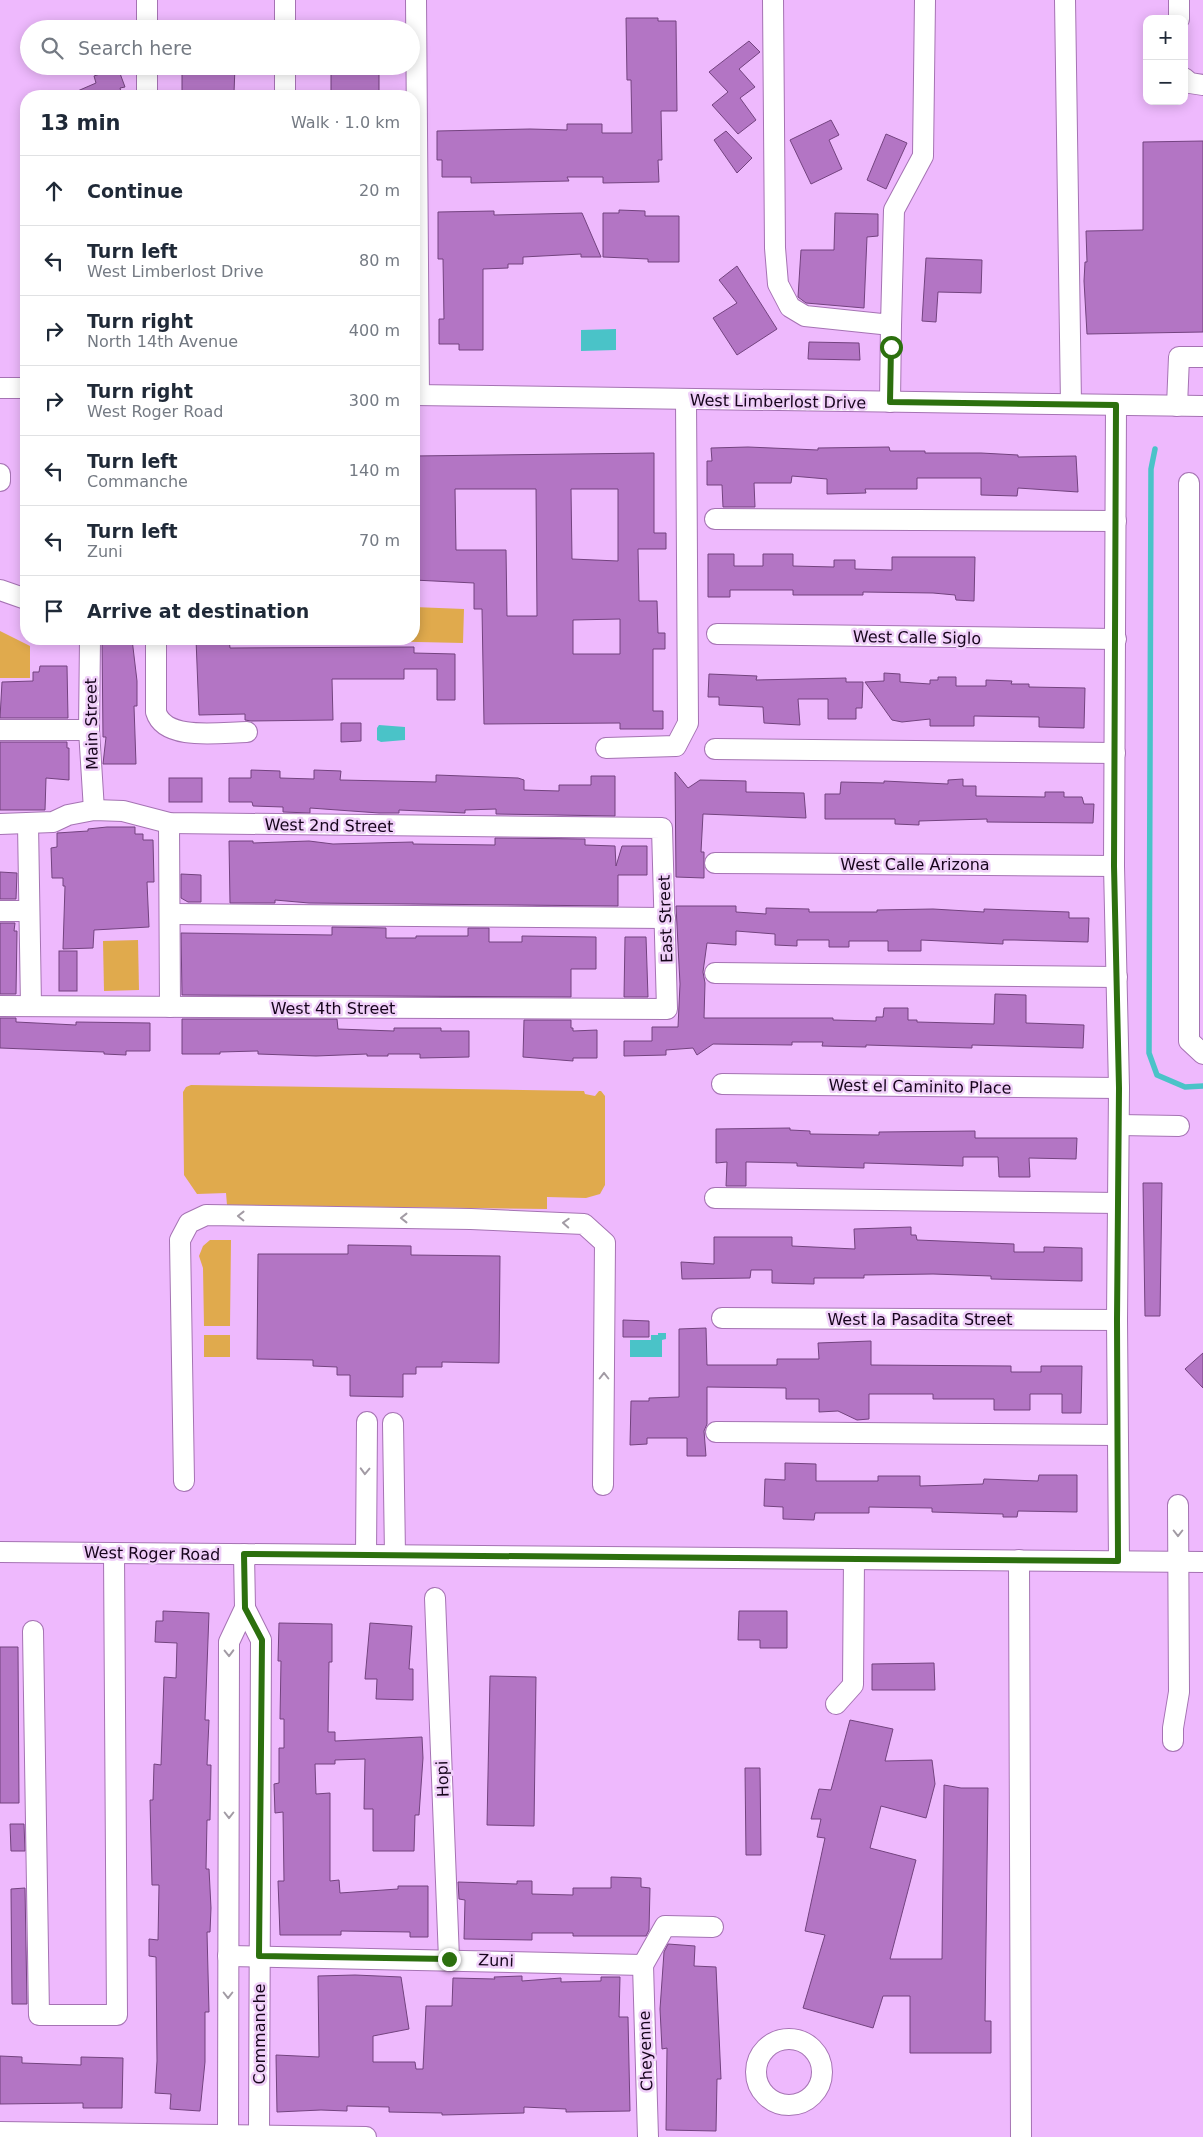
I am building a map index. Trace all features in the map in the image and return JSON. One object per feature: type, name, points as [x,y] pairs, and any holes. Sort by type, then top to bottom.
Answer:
[{"type":"street","points":[[147,0],[147,20]]},
{"type":"street","points":[[285,0],[285,20]]},
{"type":"street","points":[[416,0],[416,20]]},
{"type":"street","points":[[773,0],[775,248],[778,284],[790,307],[805,316],[891,325]]},
{"type":"street","points":[[890,402],[894,210],[924,156],[925,0]]},
{"type":"street","points":[[1065,0],[1071,404]]},
{"type":"street","points":[[1179,15],[1180,0]]},
{"type":"street","points":[[147,75],[147,90]]},
{"type":"street","points":[[285,75],[285,90]]},
{"type":"street","points":[[416,75],[416,90]]},
{"type":"street","points":[[1188,81],[1203,85]]},
{"type":"street","points":[[1177,406],[1179,357],[1203,357]]},
{"type":"street","points":[[0,388],[20,388]]},
{"type":"street","name":"West Limberlost Drive","points":[[420,395],[1203,406]]},
{"type":"street","points":[[606,748],[676,746],[688,723],[686,399]]},
{"type":"street","points":[[1116,405],[1114,866],[1119,1088],[1117,1320],[1118,1561]]},
{"type":"street","points":[[0,474],[0,481]]},
{"type":"street","points":[[1189,483],[1189,1041],[1203,1054]]},
{"type":"street","points":[[715,519],[1116,522]]},
{"type":"street","points":[[0,590],[20,597]]},
{"type":"street","name":"West Calle Siglo","points":[[717,634],[1116,640]]},
{"type":"street","name":"Main Street","points":[[90,645],[90,730],[94,810]]},
{"type":"street","points":[[156,645],[156,712],[158,720],[173,731],[247,732]]},
{"type":"street","points":[[0,730],[90,730]]},
{"type":"street","points":[[715,748],[1115,753]]},
{"type":"street","name":"West 2nd Street","points":[[0,824],[53,822],[68,815],[94,810],[123,811],[169,824],[662,828]]},
{"type":"street","points":[[28,824],[31,1006]]},
{"type":"street","points":[[169,824],[171,914],[170,1007]]},
{"type":"street","name":"East Street","points":[[662,828],[667,1009]]},
{"type":"street","name":"West Calle Arizona","points":[[715,863],[1114,866]]},
{"type":"street","points":[[0,911],[29,911]]},
{"type":"street","points":[[171,914],[665,918]]},
{"type":"street","points":[[715,973],[1117,977]]},
{"type":"street","name":"West 4th Street","points":[[0,1006],[667,1009]]},
{"type":"street","name":"West el Caminito Place","points":[[722,1084],[1119,1088]]},
{"type":"street","points":[[1118,1125],[1179,1126]]},
{"type":"street","points":[[715,1198],[1118,1203]]},
{"type":"street","points":[[184,1481],[180,1240],[189,1223],[206,1215],[471,1218],[584,1224],[605,1243],[603,1485]]},
{"type":"street","name":"West la Pasadita Street","points":[[722,1318],[1117,1320]]},
{"type":"street","points":[[366,1555],[367,1422]]},
{"type":"street","points":[[393,1423],[395,1555]]},
{"type":"street","points":[[716,1432],[1118,1435]]},
{"type":"street","points":[[1173,1742],[1179,1692],[1178,1505]]},
{"type":"street","name":"West Roger Road","points":[[0,1552],[1203,1562]]},
{"type":"street","points":[[33,1631],[39,2015],[117,2015],[114,1553]]},
{"type":"street","name":"Commanche","points":[[228,2135],[229,1642],[245,1608],[244,1554]]},
{"type":"street","points":[[836,1704],[853,1685],[854,1559]]},
{"type":"street","points":[[1019,1560],[1021,2137]]},
{"type":"street","name":"Hopi","points":[[435,1598],[449,1959]]},
{"type":"street","name":"Commanche","points":[[245,1608],[262,1640],[259,2135]]},
{"type":"street","points":[[643,1965],[665,1926],[713,1927]]},
{"type":"street","name":"Zuni","points":[[228,1956],[449,1959],[643,1965]]},
{"type":"street","name":"Cheyenne","points":[[643,1965],[648,2137]]},
{"type":"street","points":[[0,2132],[89,2135],[366,2137]]},
{"type":"shaded area","points":[[616,329],[616,350],[581,351],[581,330]]},
{"type":"shaded area","points":[[420,607],[464,609],[463,643],[420,642]]},
{"type":"shaded area","points":[[0,631],[20,641],[20,645],[30,646],[30,678],[0,678]]},
{"type":"shaded area","points":[[379,725],[405,727],[405,740],[381,742],[377,740],[377,728]]},
{"type":"shaded area","points":[[138,940],[139,990],[104,991],[103,941]]},
{"type":"shaded area","points":[[191,1085],[584,1091],[585,1094],[595,1096],[601,1091],[605,1096],[605,1185],[600,1194],[586,1198],[547,1197],[547,1209],[227,1205],[226,1193],[197,1194],[184,1175],[183,1092],[186,1087]]},
{"type":"shaded area","points":[[210,1240],[231,1240],[230,1326],[204,1326],[203,1268],[199,1256],[203,1246]]},
{"type":"shaded area","points":[[658,1333],[666,1333],[666,1339],[662,1340],[662,1357],[630,1357],[630,1340],[651,1340],[651,1335],[658,1335]]},
{"type":"shaded area","points":[[204,1335],[230,1335],[230,1357],[204,1357]]},
{"type":"building","points":[[626,18],[658,18],[658,21],[676,21],[677,111],[661,111],[662,160],[658,160],[659,182],[603,183],[603,177],[567,177],[569,181],[471,183],[471,177],[442,177],[442,160],[437,160],[437,131],[567,130],[567,124],[602,124],[602,133],[632,133],[631,80],[627,80]]},
{"type":"building","points":[[749,41],[760,52],[739,69],[755,87],[740,98],[756,120],[738,134],[712,105],[728,92],[709,72]]},
{"type":"building","points":[[121,75],[125,87],[120,88],[120,90],[80,90],[96,83],[94,76]]},
{"type":"building","points":[[182,75],[235,75],[234,90],[182,90]]},
{"type":"building","points":[[331,75],[379,75],[379,90],[331,90]]},
{"type":"building","points":[[831,120],[839,135],[829,140],[842,169],[811,184],[790,140]]},
{"type":"building","points":[[726,131],[752,158],[737,173],[714,140]]},
{"type":"building","points":[[886,134],[907,143],[886,189],[867,180]]},
{"type":"building","points":[[1203,141],[1203,332],[1087,334],[1084,281],[1085,262],[1087,262],[1086,231],[1143,230],[1143,142]]},
{"type":"building","points":[[619,210],[645,211],[645,216],[679,216],[679,262],[648,262],[648,259],[603,257],[603,213],[619,213]]},
{"type":"building","points":[[494,211],[494,215],[582,213],[601,257],[581,257],[581,254],[523,257],[523,264],[508,264],[508,268],[483,269],[483,350],[459,350],[459,344],[439,344],[439,319],[444,319],[443,259],[438,259],[438,212]]},
{"type":"building","points":[[835,213],[878,214],[878,236],[867,237],[864,308],[806,303],[798,297],[801,250],[834,250]]},
{"type":"building","points":[[926,258],[982,260],[981,293],[938,292],[936,322],[922,321]]},
{"type":"building","points":[[737,266],[777,329],[737,355],[713,318],[737,303],[719,280]]},
{"type":"building","points":[[809,342],[859,343],[860,360],[808,359]]},
{"type":"building","points":[[748,447],[818,450],[818,448],[889,447],[890,451],[925,451],[925,453],[981,453],[1018,455],[1018,457],[1076,456],[1078,492],[1018,488],[1017,496],[981,495],[981,478],[917,478],[917,489],[865,489],[866,493],[827,494],[827,479],[792,476],[791,483],[754,483],[755,507],[723,507],[722,485],[707,485],[707,461],[712,461],[711,448]]},
{"type":"building","points":[[654,453],[654,533],[666,533],[666,549],[638,549],[639,601],[657,601],[658,633],[665,633],[665,649],[653,649],[653,711],[663,711],[663,729],[620,729],[620,723],[484,724],[482,609],[474,609],[474,583],[420,580],[420,456]],"holes":[[[455,489],[536,489],[537,616],[507,616],[506,550],[456,550]],[[571,489],[618,489],[618,561],[572,559]],[[620,619],[620,654],[573,654],[573,620]]]},
{"type":"building","points":[[708,554],[734,554],[734,566],[763,566],[763,554],[793,554],[793,566],[834,567],[834,560],[855,560],[855,569],[892,570],[892,557],[975,557],[974,601],[956,600],[955,595],[933,593],[863,592],[863,595],[793,595],[793,590],[730,590],[730,597],[708,597]]},
{"type":"building","points":[[102,645],[133,645],[137,681],[137,706],[134,706],[136,764],[103,764],[106,737],[103,737]]},
{"type":"building","points":[[196,645],[230,645],[230,648],[414,647],[414,653],[455,654],[455,700],[437,700],[437,669],[404,669],[404,679],[332,679],[333,720],[251,721],[245,720],[245,714],[199,715]]},
{"type":"building","points":[[40,666],[67,666],[68,718],[0,718],[2,682],[33,681],[33,672],[39,672]]},
{"type":"building","points":[[884,673],[900,674],[900,682],[930,684],[930,680],[938,680],[938,677],[956,677],[956,686],[986,686],[986,680],[1012,681],[1011,684],[1029,684],[1029,687],[1085,688],[1084,728],[1039,727],[1039,717],[974,716],[974,726],[930,726],[930,719],[902,722],[892,720],[865,682],[884,681]]},
{"type":"building","points":[[709,674],[757,676],[756,680],[846,678],[846,682],[863,682],[862,708],[856,708],[856,719],[828,719],[828,699],[798,699],[800,725],[764,723],[763,707],[719,705],[719,697],[708,697]]},
{"type":"building","points":[[341,723],[361,723],[361,741],[341,742]]},
{"type":"building","points":[[0,742],[67,742],[67,748],[69,748],[69,780],[46,778],[45,810],[0,810]]},
{"type":"building","points":[[251,770],[280,771],[280,778],[314,779],[314,770],[341,771],[340,780],[436,782],[436,775],[518,778],[524,780],[524,790],[559,791],[559,785],[591,785],[591,776],[615,776],[615,816],[496,814],[496,809],[465,810],[465,813],[399,810],[399,813],[379,813],[310,808],[310,813],[283,812],[283,807],[253,806],[252,802],[229,802],[229,778],[251,778]]},
{"type":"building","points":[[675,772],[688,788],[700,780],[746,781],[746,792],[804,793],[806,818],[703,814],[701,852],[704,852],[704,878],[676,877]]},
{"type":"building","points":[[169,778],[202,778],[202,802],[169,802]]},
{"type":"building","points":[[963,779],[963,786],[976,786],[976,796],[1045,797],[1045,792],[1064,792],[1064,797],[1082,797],[1084,804],[1094,804],[1093,823],[987,822],[987,819],[919,821],[919,825],[895,824],[895,819],[825,819],[825,794],[840,794],[841,782],[884,783],[884,781],[948,784],[948,780]]},
{"type":"building","points":[[135,827],[135,834],[143,834],[143,840],[153,840],[154,882],[147,882],[149,927],[94,930],[93,948],[63,949],[65,886],[63,886],[63,878],[52,878],[51,848],[57,847],[57,833],[88,831],[88,829]]},
{"type":"building","points":[[495,838],[585,839],[585,845],[615,846],[616,866],[622,846],[647,846],[647,875],[618,875],[618,906],[309,903],[275,900],[275,903],[230,903],[229,841],[253,841],[253,843],[309,841],[333,844],[413,842],[413,844],[495,845]]},
{"type":"building","points":[[0,872],[17,873],[16,899],[0,899]]},
{"type":"building","points":[[181,874],[201,875],[201,902],[188,902],[181,898]]},
{"type":"building","points":[[676,906],[736,906],[736,912],[766,914],[766,908],[809,909],[809,912],[877,912],[877,910],[933,909],[984,912],[984,909],[1069,912],[1069,918],[1089,918],[1088,942],[1003,940],[1003,944],[921,940],[921,951],[888,951],[888,941],[849,941],[849,947],[829,947],[829,940],[797,940],[797,946],[775,945],[775,934],[736,931],[736,945],[707,943],[703,972],[705,983],[704,1018],[833,1018],[833,1020],[876,1021],[876,1017],[883,1017],[884,1008],[908,1008],[908,1020],[917,1020],[917,1022],[994,1024],[995,994],[1026,995],[1026,1023],[1084,1025],[1083,1048],[972,1045],[972,1048],[866,1045],[866,1047],[822,1046],[823,1042],[792,1042],[792,1045],[713,1044],[697,1055],[693,1048],[666,1050],[666,1055],[624,1056],[624,1041],[652,1041],[652,1027],[678,1027],[680,984]]},
{"type":"building","points":[[0,923],[15,923],[14,931],[17,931],[16,994],[0,994]]},
{"type":"building","points":[[332,927],[386,928],[386,938],[468,936],[468,928],[489,928],[489,942],[522,942],[522,936],[596,937],[596,969],[571,969],[571,997],[182,995],[181,933],[332,935]]},
{"type":"building","points":[[625,937],[646,937],[648,997],[624,997]]},
{"type":"building","points":[[59,951],[77,951],[77,991],[59,991]]},
{"type":"building","points":[[0,1018],[16,1018],[16,1022],[76,1025],[76,1022],[150,1023],[150,1051],[126,1051],[126,1055],[104,1054],[104,1052],[0,1048]]},
{"type":"building","points":[[182,1019],[337,1019],[338,1029],[394,1031],[394,1028],[441,1028],[441,1031],[469,1031],[469,1057],[420,1058],[420,1054],[316,1056],[258,1054],[258,1051],[182,1054]]},
{"type":"building","points":[[524,1020],[571,1020],[573,1031],[597,1030],[597,1058],[573,1058],[573,1061],[523,1057]]},
{"type":"building","points":[[790,1128],[790,1130],[810,1131],[810,1134],[879,1135],[879,1132],[975,1131],[975,1138],[1077,1138],[1076,1159],[1029,1158],[1030,1177],[999,1177],[998,1157],[963,1157],[963,1166],[864,1163],[864,1168],[797,1166],[797,1163],[746,1162],[746,1186],[726,1186],[727,1162],[716,1163],[716,1129]]},
{"type":"building","points":[[1143,1183],[1162,1183],[1160,1316],[1145,1316]]},
{"type":"building","points":[[911,1227],[911,1235],[916,1235],[917,1240],[1014,1244],[1014,1252],[1044,1252],[1044,1247],[1082,1248],[1082,1281],[991,1279],[991,1276],[933,1274],[864,1275],[864,1278],[814,1278],[814,1284],[772,1283],[772,1270],[751,1270],[750,1278],[682,1279],[681,1262],[714,1264],[714,1237],[792,1237],[792,1246],[855,1249],[854,1229]]},
{"type":"building","points":[[348,1245],[411,1246],[411,1255],[500,1256],[499,1363],[442,1362],[442,1367],[416,1367],[416,1374],[403,1374],[403,1397],[350,1396],[350,1375],[337,1375],[337,1367],[313,1366],[313,1360],[257,1359],[258,1254],[348,1254]]},
{"type":"building","points":[[623,1320],[649,1321],[649,1337],[623,1337]]},
{"type":"building","points":[[706,1328],[707,1365],[777,1365],[777,1359],[819,1359],[818,1343],[871,1341],[871,1365],[1011,1366],[1011,1372],[1041,1372],[1041,1366],[1082,1366],[1081,1413],[1062,1413],[1062,1394],[1030,1394],[1030,1410],[994,1410],[994,1399],[933,1399],[933,1394],[869,1394],[869,1419],[857,1420],[838,1411],[819,1412],[819,1399],[786,1399],[786,1388],[707,1387],[707,1424],[704,1431],[706,1456],[687,1456],[687,1438],[647,1438],[647,1444],[630,1445],[631,1401],[679,1397],[679,1329]]},
{"type":"building","points":[[1203,1353],[1203,1388],[1185,1369]]},
{"type":"building","points":[[785,1463],[816,1464],[816,1481],[878,1481],[878,1476],[920,1476],[920,1486],[983,1484],[984,1479],[1038,1481],[1039,1475],[1077,1475],[1077,1512],[1018,1511],[1017,1517],[1003,1517],[1003,1514],[932,1512],[932,1508],[869,1507],[869,1513],[815,1513],[814,1520],[783,1519],[783,1507],[764,1506],[765,1479],[785,1480]]},
{"type":"building","points":[[163,1611],[209,1613],[205,1720],[209,1720],[207,1765],[211,1765],[210,1820],[207,1820],[206,1869],[209,1869],[211,1908],[210,1932],[207,1932],[209,2012],[205,2012],[205,2062],[200,2111],[170,2109],[171,2094],[155,2093],[157,2061],[156,1957],[149,1956],[149,1939],[158,1940],[159,1885],[152,1885],[150,1800],[153,1800],[154,1764],[161,1765],[164,1677],[176,1678],[177,1643],[155,1642],[156,1621],[163,1621]]},
{"type":"building","points":[[739,1611],[787,1611],[787,1648],[760,1648],[760,1640],[738,1640]]},
{"type":"building","points":[[279,1623],[332,1624],[332,1662],[329,1662],[328,1732],[335,1732],[335,1741],[422,1737],[423,1758],[419,1815],[415,1815],[414,1851],[373,1851],[373,1809],[364,1809],[365,1759],[335,1760],[335,1764],[315,1764],[316,1794],[330,1793],[330,1881],[339,1880],[340,1893],[398,1889],[398,1886],[428,1886],[428,1937],[410,1937],[410,1932],[341,1931],[341,1935],[280,1935],[278,1881],[284,1881],[283,1812],[275,1813],[274,1784],[279,1783],[279,1748],[284,1748],[284,1719],[280,1719],[281,1661],[278,1661]]},
{"type":"building","points":[[370,1623],[412,1626],[409,1669],[413,1669],[413,1700],[376,1699],[377,1679],[365,1679]]},
{"type":"building","points":[[0,1647],[18,1647],[19,1803],[0,1803]]},
{"type":"building","points":[[934,1663],[935,1690],[872,1690],[872,1664]]},
{"type":"building","points":[[490,1676],[536,1677],[534,1826],[487,1825]]},
{"type":"building","points":[[850,1720],[893,1729],[885,1761],[932,1760],[935,1784],[926,1818],[881,1806],[870,1848],[916,1860],[890,1959],[942,1959],[944,1785],[961,1788],[988,1788],[985,2021],[991,2021],[991,2053],[910,2053],[910,1996],[883,1996],[873,2028],[803,2008],[825,1935],[805,1931],[825,1838],[817,1837],[821,1819],[811,1819],[819,1789],[831,1790]]},
{"type":"building","points":[[745,1768],[760,1768],[761,1855],[746,1855]]},
{"type":"building","points":[[10,1824],[24,1824],[25,1851],[11,1851]]},
{"type":"building","points":[[611,1877],[641,1878],[641,1887],[650,1888],[649,1930],[646,1936],[573,1936],[573,1933],[532,1933],[532,1940],[464,1939],[465,1900],[459,1899],[458,1882],[517,1884],[517,1881],[532,1881],[532,1894],[573,1895],[573,1888],[611,1888]]},
{"type":"building","points":[[25,1888],[27,2004],[12,2004],[11,1889]]},
{"type":"building","points":[[668,1944],[695,1946],[694,1966],[716,1967],[721,2079],[717,2079],[716,2131],[666,2130],[667,2048],[662,2049],[660,2009],[664,1952]]},
{"type":"building","points":[[318,1976],[401,1977],[409,2029],[373,2036],[373,2062],[415,2062],[416,2069],[423,2069],[426,2006],[452,2006],[453,1978],[495,1979],[494,1977],[522,1976],[522,1981],[561,1978],[561,1982],[601,1981],[601,1977],[620,1977],[619,2017],[628,2017],[630,2111],[566,2112],[566,2109],[524,2107],[524,2113],[442,2115],[442,2113],[389,2112],[389,2107],[347,2106],[347,2111],[277,2112],[276,2055],[319,2057]]},
{"type":"building","points":[[0,2056],[22,2057],[22,2063],[81,2065],[81,2057],[123,2058],[122,2108],[83,2108],[83,2103],[0,2104]]},
{"type":"waterway","points":[[1155,449],[1151,469],[1149,1053],[1157,1075],[1185,1087],[1203,1086]]},
{"type":"route","points":[[449,1959],[259,1956],[262,1640],[245,1608],[244,1554],[1118,1561],[1117,1320],[1119,1088],[1114,866],[1116,405],[890,402],[891,347]]}]
